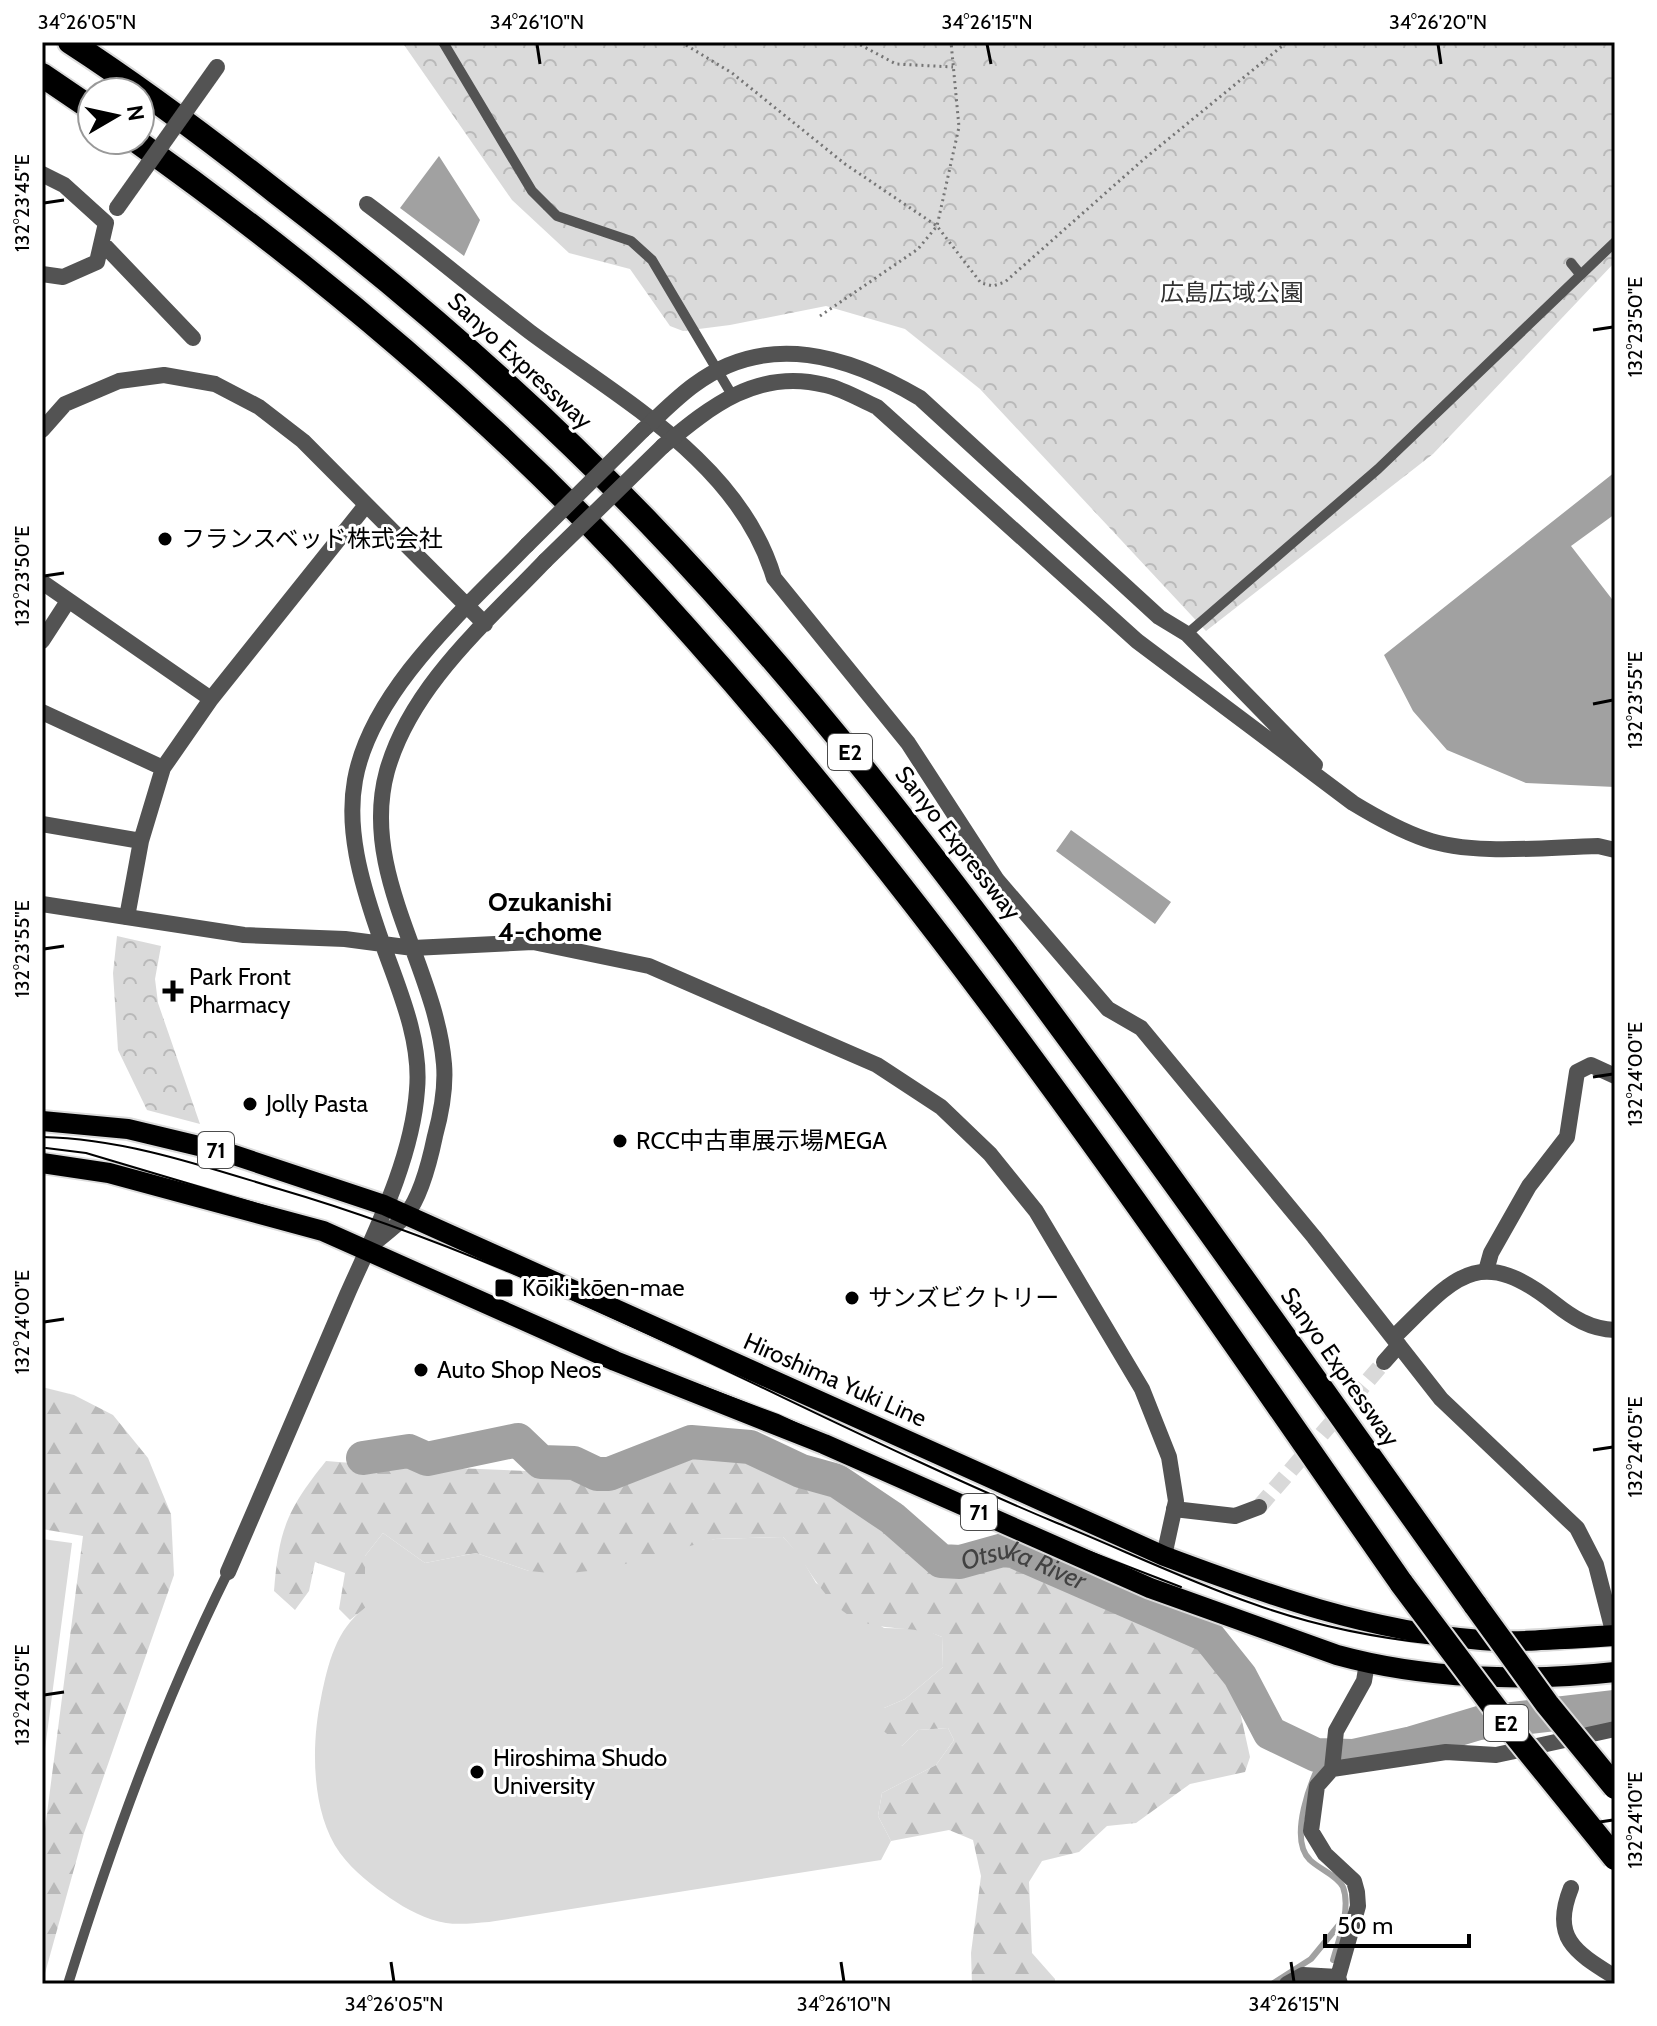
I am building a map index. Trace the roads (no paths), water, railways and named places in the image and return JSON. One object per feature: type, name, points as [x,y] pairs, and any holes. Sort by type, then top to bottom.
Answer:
[{"type":"highway","name":"Sanyo Expressway","points":[[70,42],[233,158],[399,287],[525,401],[638,513],[760,645],[875,781],[985,923],[1547,1704],[1615,1787]]},
{"type":"highway","points":[[42,75],[76,98]]},
{"type":"highway","name":"E2","points":[[156,155],[208,192],[371,323],[491,430],[617,554],[728,675],[838,804],[985,998],[1113,1170],[1402,1584],[1513,1732],[1615,1858]]},
{"type":"main road","name":"Hiroshima Yuki Line","points":[[42,1121],[128,1129],[228,1153],[384,1205],[1164,1556],[1283,1601],[1343,1619],[1409,1632],[1484,1641],[1614,1635]]},
{"type":"main road","name":"71","points":[[42,1163],[109,1173],[323,1231],[368,1248],[615,1361],[824,1444],[1150,1588],[1367,1663],[1507,1677],[1615,1672]]},
{"type":"street","points":[[42,274],[63,277],[97,262],[104,245],[106,223],[220,63]]},
{"type":"street","points":[[42,174],[64,185],[106,223]]},
{"type":"street","points":[[367,204],[719,483],[766,550],[774,578],[908,743],[997,880],[1108,1009],[1141,1028],[1441,1399],[1577,1528],[1596,1565],[1614,1635]]},
{"type":"street","points":[[104,245],[193,338]]},
{"type":"street","points":[[228,1572],[368,1248],[408,1139],[418,1090],[415,1043],[361,884],[353,819],[355,782],[362,752],[398,685],[467,606],[694,384],[735,363],[781,354],[816,354],[846,361],[882,375],[920,398],[1159,617],[1187,634],[1353,803]]},
{"type":"street","points":[[42,430],[65,404],[119,381],[164,375],[215,384],[259,407],[303,441],[485,624]]},
{"type":"street","points":[[368,1248],[406,1215],[432,1149],[441,1113],[445,1067],[436,1017],[391,885],[381,820],[386,775],[396,742],[432,682],[545,561],[703,411],[744,388],[783,381],[825,385],[877,407],[1137,641],[1353,803],[1386,823],[1427,840],[1470,846],[1598,846],[1615,850]]},
{"type":"street","points":[[127,917],[141,841],[163,768],[211,699],[366,505]]},
{"type":"street","points":[[42,582],[211,699]]},
{"type":"street","points":[[42,641],[68,601]]},
{"type":"street","points":[[42,712],[163,768]]},
{"type":"street","points":[[42,824],[141,841]]},
{"type":"street","points":[[42,904],[244,935],[382,943],[413,948],[533,942],[649,966],[877,1065],[941,1107],[990,1154],[1036,1211],[1142,1389],[1169,1457],[1174,1509],[1164,1556]]},
{"type":"street","points":[[1486,1271],[1491,1253],[1529,1186],[1567,1137],[1577,1072],[1591,1065],[1615,1076]]},
{"type":"street","points":[[1384,1362],[1396,1342],[1455,1280],[1486,1271],[1518,1277],[1581,1322],[1615,1330]]},
{"type":"street","points":[[1174,1509],[1235,1516],[1259,1507]]},
{"type":"street","points":[[1287,1984],[1303,1975],[1339,1981],[1358,1906],[1354,1881],[1325,1854],[1311,1831],[1317,1786],[1332,1768],[1336,1731],[1364,1681],[1367,1663]]},
{"type":"street","points":[[1332,1768],[1446,1752],[1496,1755],[1615,1729]]},
{"type":"street","points":[[1571,1888],[1561,1913],[1567,1938],[1590,1961],[1615,1977]]},
{"type":"lane","points":[[443,42],[532,191],[557,216],[631,241],[652,260],[732,395]]},
{"type":"lane","points":[[1187,634],[1378,469],[1615,242]]},
{"type":"lane","points":[[1571,263],[1580,274]]},
{"type":"lane","points":[[68,1984],[142,1764],[194,1640],[228,1572]]},
{"type":"waterway","name":"Otsuka River","points":[[363,1458],[409,1451],[427,1459],[518,1440],[541,1462],[574,1463],[597,1474],[609,1474],[691,1442],[750,1447],[801,1471],[837,1481],[892,1518],[941,1561],[960,1562],[1003,1550],[1013,1551],[1208,1636],[1240,1676],[1270,1733],[1316,1755],[1353,1756],[1479,1723],[1615,1707]]},
{"type":"waterway","points":[[1324,1756],[1308,1793],[1301,1838],[1310,1860],[1343,1887],[1345,1914],[1333,1960]]},
{"type":"waterway","points":[[1272,1984],[1311,1959],[1343,1920]]},
{"type":"tunnel","points":[[1259,1507],[1384,1362]]},
{"type":"tram line","points":[[42,1137],[133,1148],[191,1163],[380,1222],[478,1259],[672,1345],[960,1481],[1251,1603],[1339,1629],[1431,1644],[1523,1649],[1615,1645]]},
{"type":"tram line","points":[[46,1148],[86,1153],[291,1214],[637,1362],[778,1415],[992,1514],[1181,1587]]},
{"type":"place","name":"フランスベッド株式会社","points":[[165,539]]},
{"type":"place","name":"Park Front Pharmacy","points":[[173,991]]},
{"type":"place","name":"Jolly Pasta","points":[[250,1104]]},
{"type":"place","name":"RCC中古車展示場MEGA","points":[[620,1141]]},
{"type":"place","name":"Kōiki-kōen-mae","points":[[504,1288]]},
{"type":"place","name":"サンズビクトリー","points":[[852,1298]]},
{"type":"place","name":"Auto Shop Neos","points":[[421,1370]]},
{"type":"place","name":"Hiroshima Shudo University","points":[[477,1772]]},
{"type":"district","name":"Ozukanishi 4-chome","points":[[550,917]]},
{"type":"park label","name":"広島広域公園","points":[[1232,293]]}]
